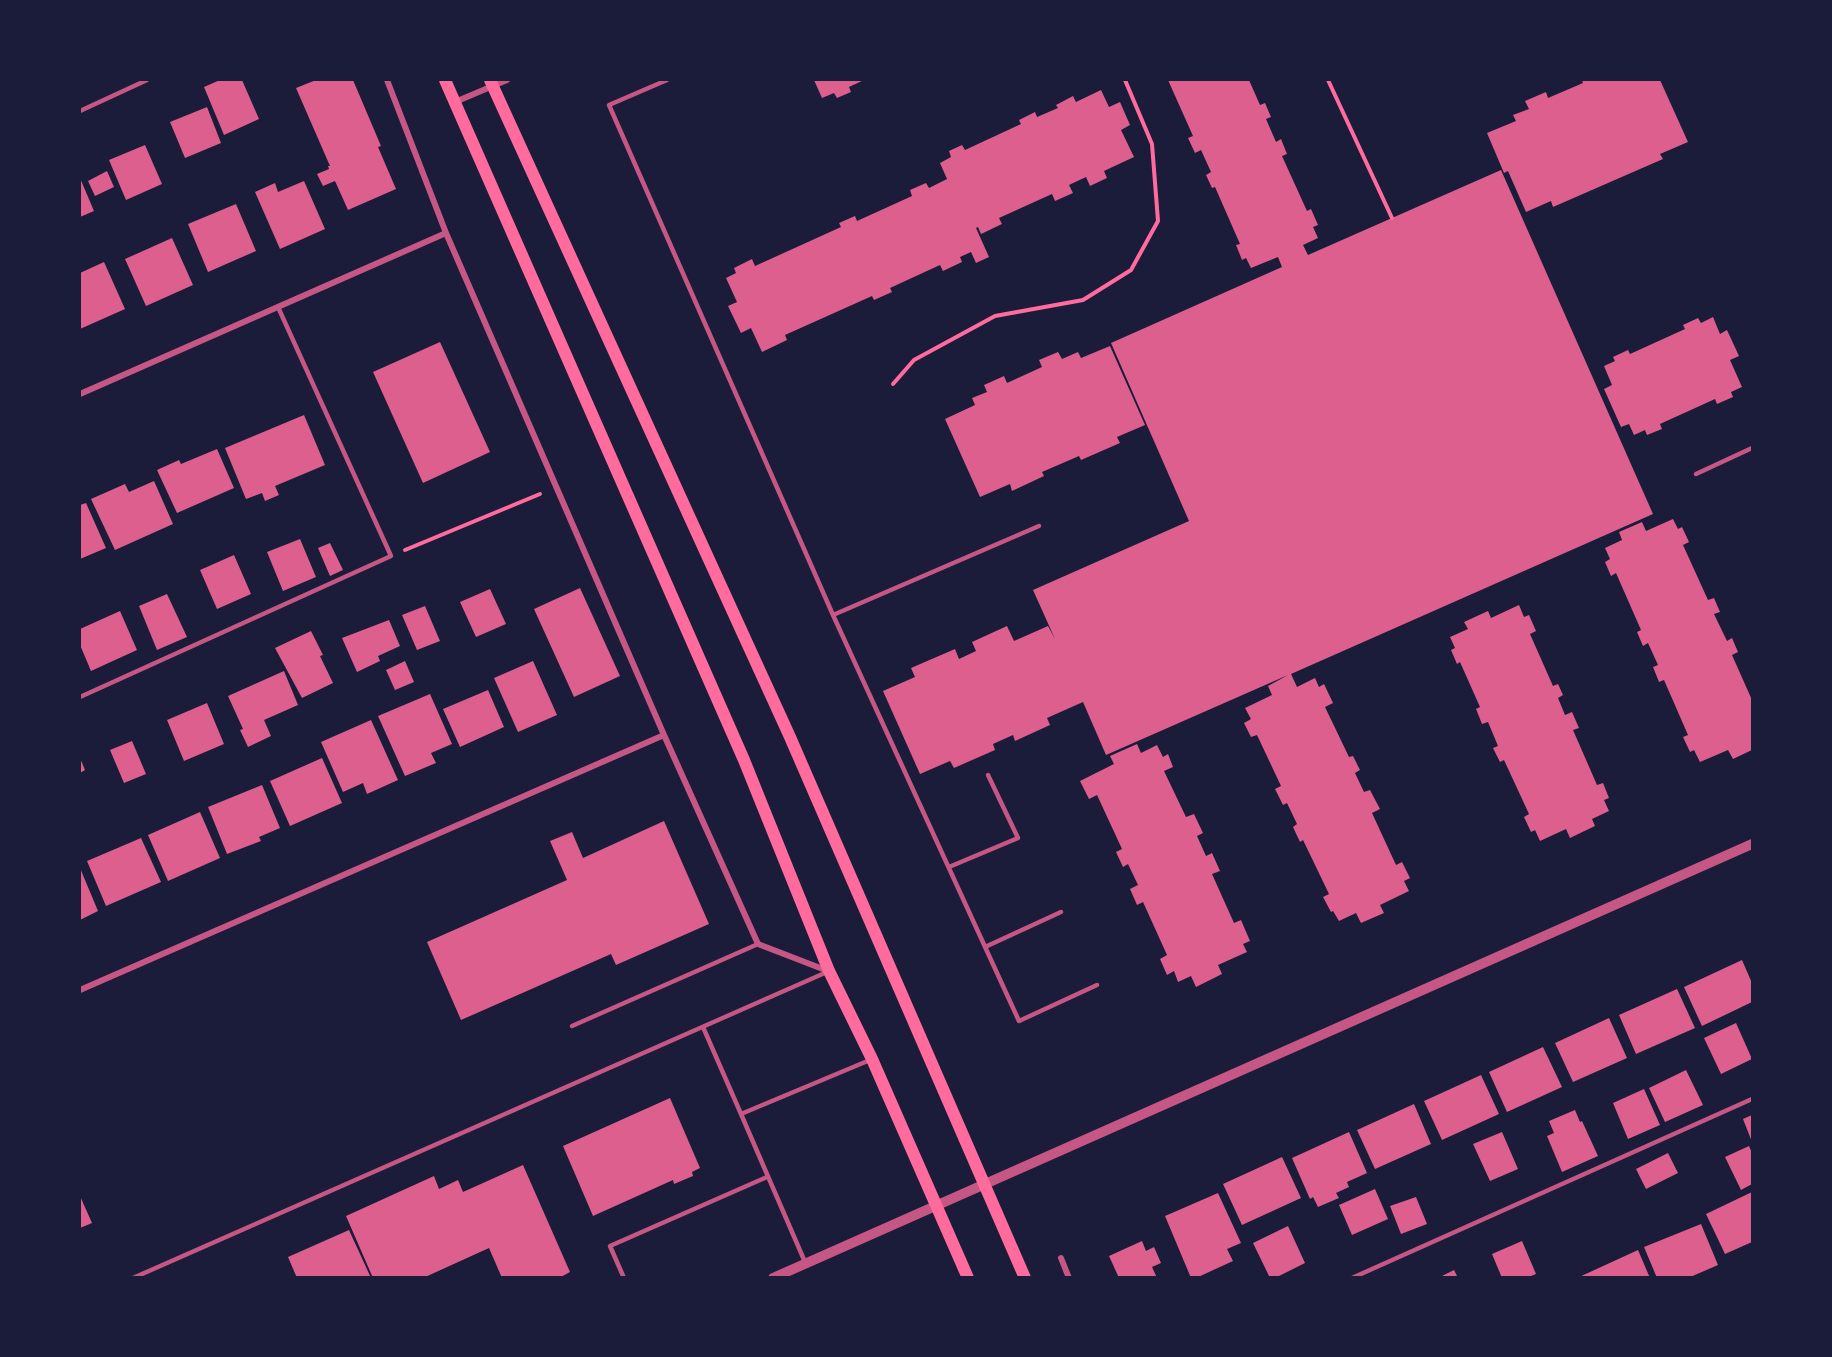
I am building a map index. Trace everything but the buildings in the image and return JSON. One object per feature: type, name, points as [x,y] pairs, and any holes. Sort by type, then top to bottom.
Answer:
[{"type":"main road","points":[[445,80],[744,760],[829,971],[872,1059],[968,1278]]},
{"type":"main road","points":[[491,83],[790,737],[1025,1278]]},
{"type":"street","points":[[387,80],[446,233],[664,735],[758,944],[829,971]]},
{"type":"street","points":[[455,102],[491,83],[507,80]]},
{"type":"street","points":[[80,394],[446,233]]},
{"type":"street","points":[[80,990],[664,735]]},
{"type":"street","points":[[773,1278],[1752,844]]},
{"type":"street","points":[[1061,1258],[1070,1278]]},
{"type":"lane","points":[[80,111],[147,80]]},
{"type":"lane","points":[[667,80],[609,105],[833,615],[1019,1022],[1097,985]]},
{"type":"lane","points":[[80,697],[391,556],[278,307]]},
{"type":"lane","points":[[1696,474],[1752,448]]},
{"type":"lane","points":[[833,615],[1039,526]]},
{"type":"lane","points":[[949,867],[1018,838],[988,776]]},
{"type":"lane","points":[[985,947],[1061,912]]},
{"type":"lane","points":[[572,1026],[758,944]]},
{"type":"lane","points":[[133,1278],[829,971]]},
{"type":"lane","points":[[703,1027],[806,1263]]},
{"type":"lane","points":[[741,1114],[872,1059]]},
{"type":"lane","points":[[1352,1278],[1752,1099]]},
{"type":"lane","points":[[624,1278],[610,1246],[767,1178]]},
{"type":"path","points":[[893,384],[914,360],[995,316],[1083,300],[1131,270],[1158,221],[1152,144],[1125,80]]},
{"type":"path","points":[[1328,80],[1392,218]]},
{"type":"path","points":[[391,556],[551,489]]}]
